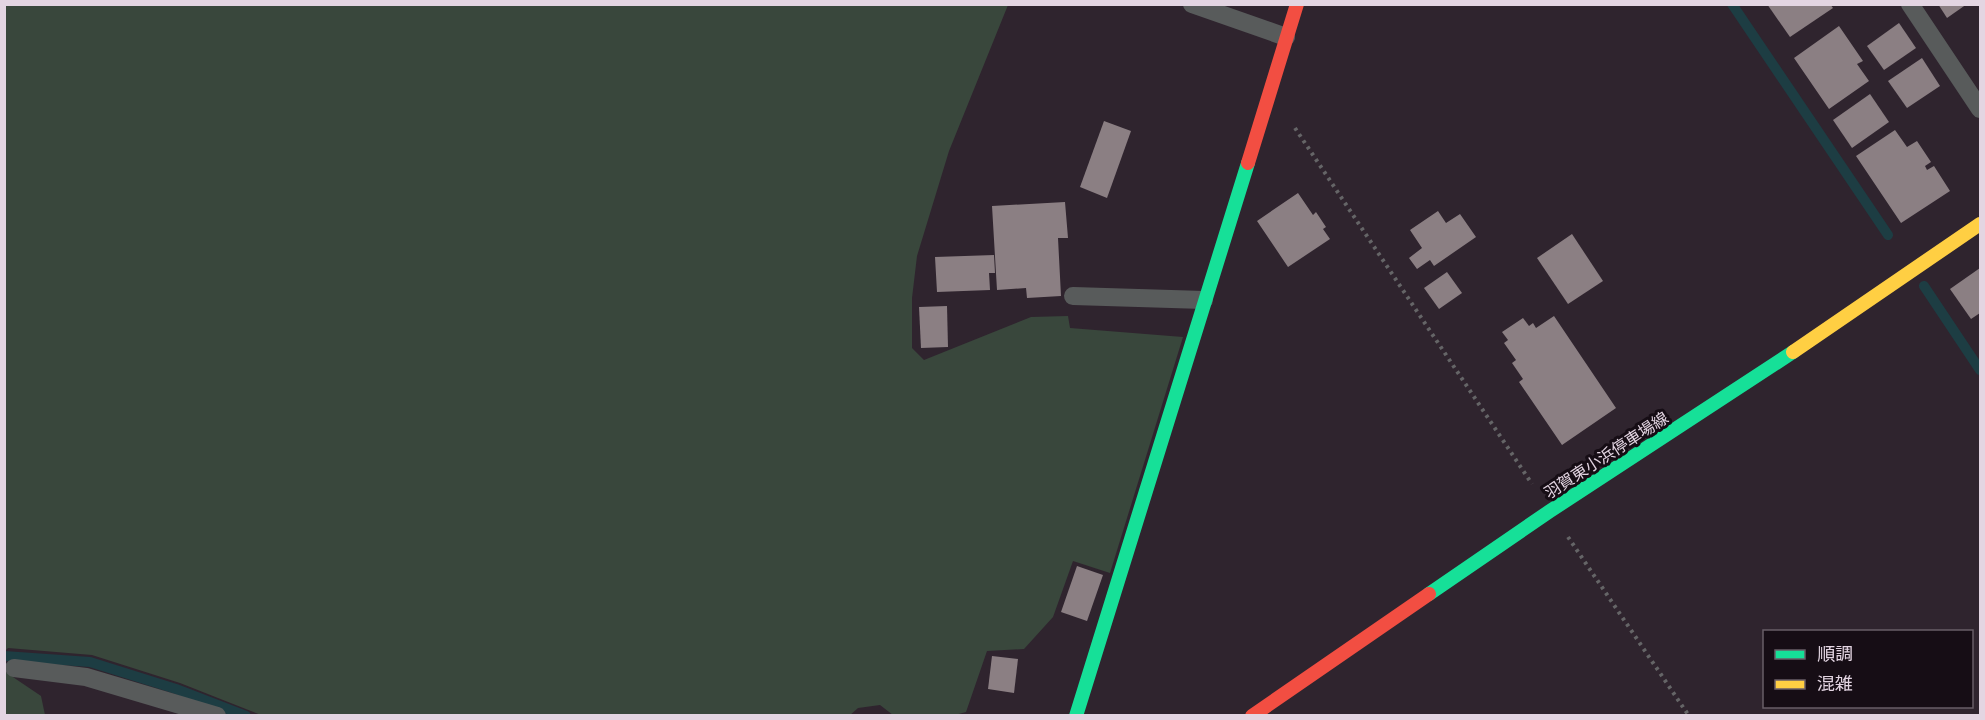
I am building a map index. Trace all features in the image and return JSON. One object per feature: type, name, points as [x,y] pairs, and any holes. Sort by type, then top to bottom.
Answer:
[{"type":"main road","points":[[1076,716],[1297,4]]},
{"type":"main road","name":"羽賀東小浜停車場線","points":[[1252,716],[1550,511],[1765,372],[1980,224]]},
{"type":"lane","points":[[1192,4],[1286,37]]},
{"type":"lane","points":[[1910,4],[1980,109]]},
{"type":"lane","points":[[1073,296],[1204,300]]},
{"type":"lane","points":[[14,668],[86,677],[217,716]]},
{"type":"path","points":[[1266,100],[1284,112],[1689,716]]},
{"type":"green space","points":[[5,5],[1008,5],[949,151],[917,256],[912,298],[912,348],[924,360],[1031,317],[1068,316],[1070,328],[1183,337],[1110,573],[1073,561],[1053,617],[1024,649],[987,651],[966,712],[951,716],[893,715],[880,705],[858,708],[849,716],[261,715],[180,683],[92,655],[8,648],[5,651]]},
{"type":"green space","points":[[4,671],[41,696],[45,715],[5,715]]},
{"type":"building","points":[[1767,4],[1830,4],[1833,8],[1790,37]]},
{"type":"building","points":[[1938,4],[1967,4],[1947,18]]},
{"type":"building","points":[[1899,23],[1916,48],[1884,70],[1867,46]]},
{"type":"building","points":[[1839,26],[1863,61],[1857,64],[1869,81],[1829,109],[1794,58]]},
{"type":"building","points":[[1922,58],[1940,86],[1907,108],[1888,81]]},
{"type":"building","points":[[1870,94],[1889,122],[1852,148],[1833,120]]},
{"type":"building","points":[[1104,121],[1131,131],[1107,198],[1080,187]]},
{"type":"building","points":[[1895,130],[1907,147],[1917,141],[1931,162],[1925,166],[1927,170],[1934,166],[1950,191],[1901,223],[1856,156]]},
{"type":"building","points":[[1298,193],[1313,215],[1316,212],[1326,227],[1323,229],[1330,239],[1288,267],[1257,221]]},
{"type":"building","points":[[1065,202],[1068,238],[1058,238],[1061,296],[1027,298],[1026,288],[997,290],[992,206]]},
{"type":"building","points":[[1438,211],[1446,223],[1460,214],[1476,237],[1434,266],[1430,260],[1417,269],[1409,258],[1422,248],[1410,230]]},
{"type":"building","points":[[1572,234],[1603,281],[1568,304],[1537,258]]},
{"type":"building","points":[[994,255],[995,273],[989,273],[990,290],[937,292],[935,257]]},
{"type":"building","points":[[1980,268],[1980,313],[1971,319],[1950,289]]},
{"type":"building","points":[[1447,272],[1462,293],[1439,309],[1424,288]]},
{"type":"building","points":[[947,306],[948,347],[921,348],[919,307]]},
{"type":"building","points":[[1554,316],[1616,408],[1562,445],[1519,382],[1523,379],[1512,363],[1516,360],[1504,343],[1508,340],[1502,332],[1523,318],[1529,326],[1533,323],[1536,328]]},
{"type":"building","points":[[1077,566],[1103,575],[1087,621],[1061,612]]},
{"type":"building","points":[[992,656],[1018,659],[1014,693],[988,689]]},
{"type":"waterway","points":[[1732,4],[1888,235]]},
{"type":"waterway","points":[[1924,286],[1980,370]]},
{"type":"waterway","points":[[4,656],[90,662],[176,689],[246,716]]},
{"type":"traffic: fast","points":[[1076,716],[1248,163]]},
{"type":"traffic: fast","points":[[1429,594],[1550,511],[1793,352]]},
{"type":"traffic: slow","points":[[1793,352],[1980,224]]},
{"type":"traffic: jam","points":[[1248,163],[1297,4]]},
{"type":"traffic: jam","points":[[1252,716],[1429,594]]}]
